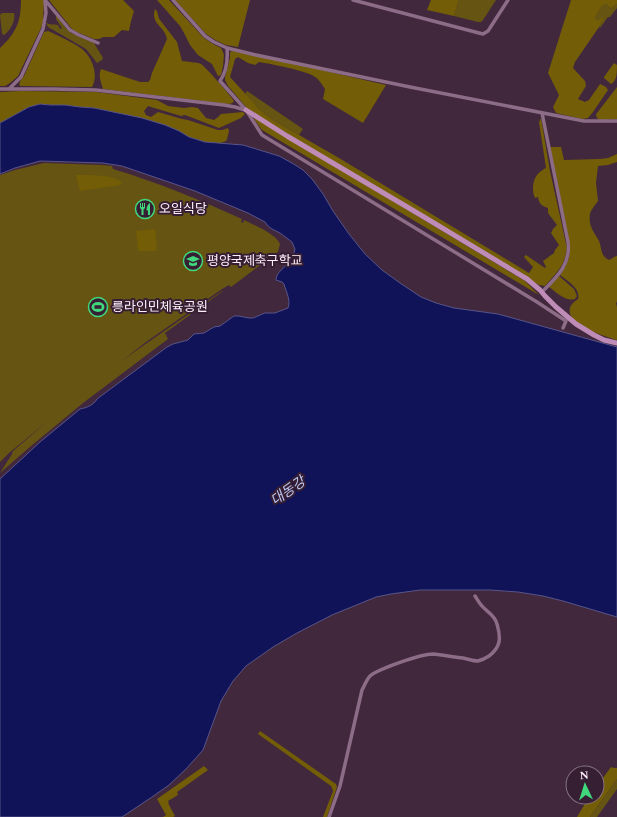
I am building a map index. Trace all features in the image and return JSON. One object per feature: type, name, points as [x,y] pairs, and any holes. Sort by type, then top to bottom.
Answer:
[{"type":"street","points":[[46,0],[70,30],[79,36],[98,43]]},
{"type":"street","points":[[10,88],[21,77],[43,29],[46,13],[46,0]]},
{"type":"street","points":[[173,0],[205,36],[226,48],[410,87],[584,121],[617,121]]},
{"type":"street","points":[[353,0],[483,34],[488,31],[508,0]]},
{"type":"street","points":[[226,48],[226,69],[224,76],[220,81],[246,110],[262,135],[537,302],[566,321],[563,328]]},
{"type":"street","points":[[0,89],[96,90],[224,105],[246,110],[527,280],[576,324],[604,340],[617,343]]},
{"type":"street","points":[[542,113],[569,248],[566,264],[542,292]]},
{"type":"street","points":[[329,817],[340,786],[362,690],[371,675],[423,655],[441,655],[477,661],[485,659],[497,649],[500,635],[497,622],[492,614],[481,606],[475,596]]},
{"type":"shaded area","points":[[21,0],[44,0],[43,22],[18,76],[5,86],[0,86],[0,48],[14,32],[19,21]]},
{"type":"shaded area","points":[[49,0],[123,0],[134,11],[129,31],[122,30],[114,37],[94,39],[72,29]]},
{"type":"shaded area","points":[[157,0],[169,0],[204,38],[221,48],[224,55],[221,75],[218,76],[212,64],[198,55],[190,45],[180,26]]},
{"type":"shaded area","points":[[175,0],[250,0],[238,47],[226,45],[206,34]]},
{"type":"shaded area","points":[[431,0],[459,0],[454,16],[427,10]]},
{"type":"shaded area","points":[[459,0],[496,0],[483,20],[478,22],[454,16]]},
{"type":"shaded area","points":[[571,0],[617,0],[617,4],[611,9],[606,4],[601,7],[595,18],[598,20],[604,17],[599,27],[575,62],[573,68],[585,81],[586,86],[578,99],[585,102],[589,100],[600,84],[608,90],[588,118],[582,119],[556,113],[553,107],[559,95],[548,73]]},
{"type":"shaded area","points":[[606,4],[611,9],[617,4],[617,8],[600,28],[599,27],[603,18],[598,20],[595,18],[601,7]]},
{"type":"shaded area","points":[[155,9],[160,20],[177,42],[182,61],[201,64],[232,98],[234,101],[232,103],[228,104],[103,89],[100,77],[101,69],[140,82],[148,82],[150,80],[167,39],[164,31],[154,18]]},
{"type":"shaded area","points":[[2,13],[14,13],[12,26],[4,35],[2,34],[0,15]]},
{"type":"shaded area","points":[[56,15],[71,33],[94,43],[103,58],[102,60],[97,63],[86,49],[48,27],[46,23],[58,25],[60,29],[62,28],[56,19]]},
{"type":"shaded area","points":[[48,31],[75,44],[86,52],[95,72],[92,87],[20,86],[20,82],[44,32]]},
{"type":"shaded area","points":[[232,51],[386,85],[363,123],[323,99],[325,89],[322,84],[316,78],[305,72],[259,62],[255,65],[238,57],[235,59],[230,77],[260,110],[273,120],[339,158],[529,273],[533,267],[524,257],[526,255],[545,268],[546,267],[543,261],[554,253],[559,245],[551,233],[557,225],[548,213],[548,208],[541,204],[538,197],[535,198],[533,191],[533,184],[536,177],[546,168],[539,122],[541,118],[550,171],[567,248],[562,265],[545,286],[539,285],[288,135],[247,108],[228,86],[225,77],[230,52]]},
{"type":"shaded area","points":[[614,63],[617,65],[617,74],[616,79],[611,84],[604,77]]},
{"type":"shaded area","points":[[617,87],[617,119],[600,120],[597,118],[597,113]]},
{"type":"shaded area","points":[[247,91],[303,129],[299,135],[273,120],[260,110],[245,94]]},
{"type":"shaded area","points":[[0,92],[96,92],[157,100],[168,106],[198,108],[206,118],[214,120],[221,114],[243,112],[245,114],[241,118],[219,128],[185,115],[181,116],[148,106],[144,111],[146,115],[151,117],[158,112],[218,130],[228,128],[229,131],[226,141],[218,144],[189,137],[179,131],[142,118],[94,108],[40,104],[29,107],[0,123]]},
{"type":"shaded area","points":[[255,118],[525,281],[539,295],[262,130],[254,119]]},
{"type":"shaded area","points":[[550,147],[561,147],[564,160],[600,159],[608,158],[617,154],[617,162],[598,166],[596,183],[598,201],[591,211],[590,218],[593,232],[599,241],[604,256],[609,260],[617,256],[617,340],[588,329],[574,319],[570,314],[570,308],[578,299],[578,295],[573,285],[560,275],[567,262],[570,247]]},
{"type":"shaded area","name":"릉라인민체육공원","points":[[44,163],[112,166],[113,169],[178,192],[242,219],[241,222],[243,223],[244,220],[269,233],[278,240],[280,244],[278,252],[231,287],[229,285],[222,289],[146,342],[123,360],[223,291],[165,333],[168,339],[83,403],[0,473],[13,451],[49,420],[0,462],[0,175]]},
{"type":"shaded area","points":[[76,175],[93,175],[114,178],[122,183],[121,185],[80,191]]},
{"type":"shaded area","points":[[155,229],[156,251],[139,251],[136,231]]},
{"type":"shaded area","points":[[559,276],[574,289],[577,296],[575,299],[572,300],[565,298],[549,287]]},
{"type":"shaded area","points":[[260,731],[336,784],[337,787],[327,817],[323,817],[333,791],[331,786],[258,734]]},
{"type":"shaded area","points":[[204,766],[208,770],[177,792],[178,795],[168,801],[175,816],[163,817],[166,815],[157,799]]},
{"type":"shaded area","points":[[611,767],[617,768],[617,779],[605,796],[605,775]]},
{"type":"shaded area","points":[[617,779],[617,789],[597,817],[590,817],[599,805],[605,805],[605,796]]},
{"type":"shaded area","points":[[584,805],[599,805],[590,817],[577,817]]},
{"type":"water","name":"대동강","points":[[40,104],[94,108],[142,118],[165,125],[189,137],[205,142],[243,145],[279,156],[303,170],[312,179],[349,234],[365,254],[382,270],[421,297],[454,308],[498,314],[617,347],[617,617],[563,601],[518,592],[490,590],[420,590],[376,597],[332,615],[297,633],[273,647],[246,666],[233,681],[221,701],[203,750],[169,785],[122,817],[0,817],[0,479],[40,442],[80,409],[92,405],[97,399],[167,347],[188,340],[194,334],[204,333],[214,327],[220,326],[234,316],[253,318],[265,313],[275,313],[288,308],[289,299],[284,284],[276,280],[276,277],[292,258],[295,249],[292,242],[272,229],[265,222],[248,213],[195,191],[122,166],[103,163],[40,161],[0,174],[0,123],[29,107]]},
{"type":"place","name":"오일식당","points":[[145,209]]},
{"type":"place","name":"평양국제축구학교","points":[[193,261]]},
{"type":"place","name":"릉라인민체육공원","points":[[98,307]]}]
